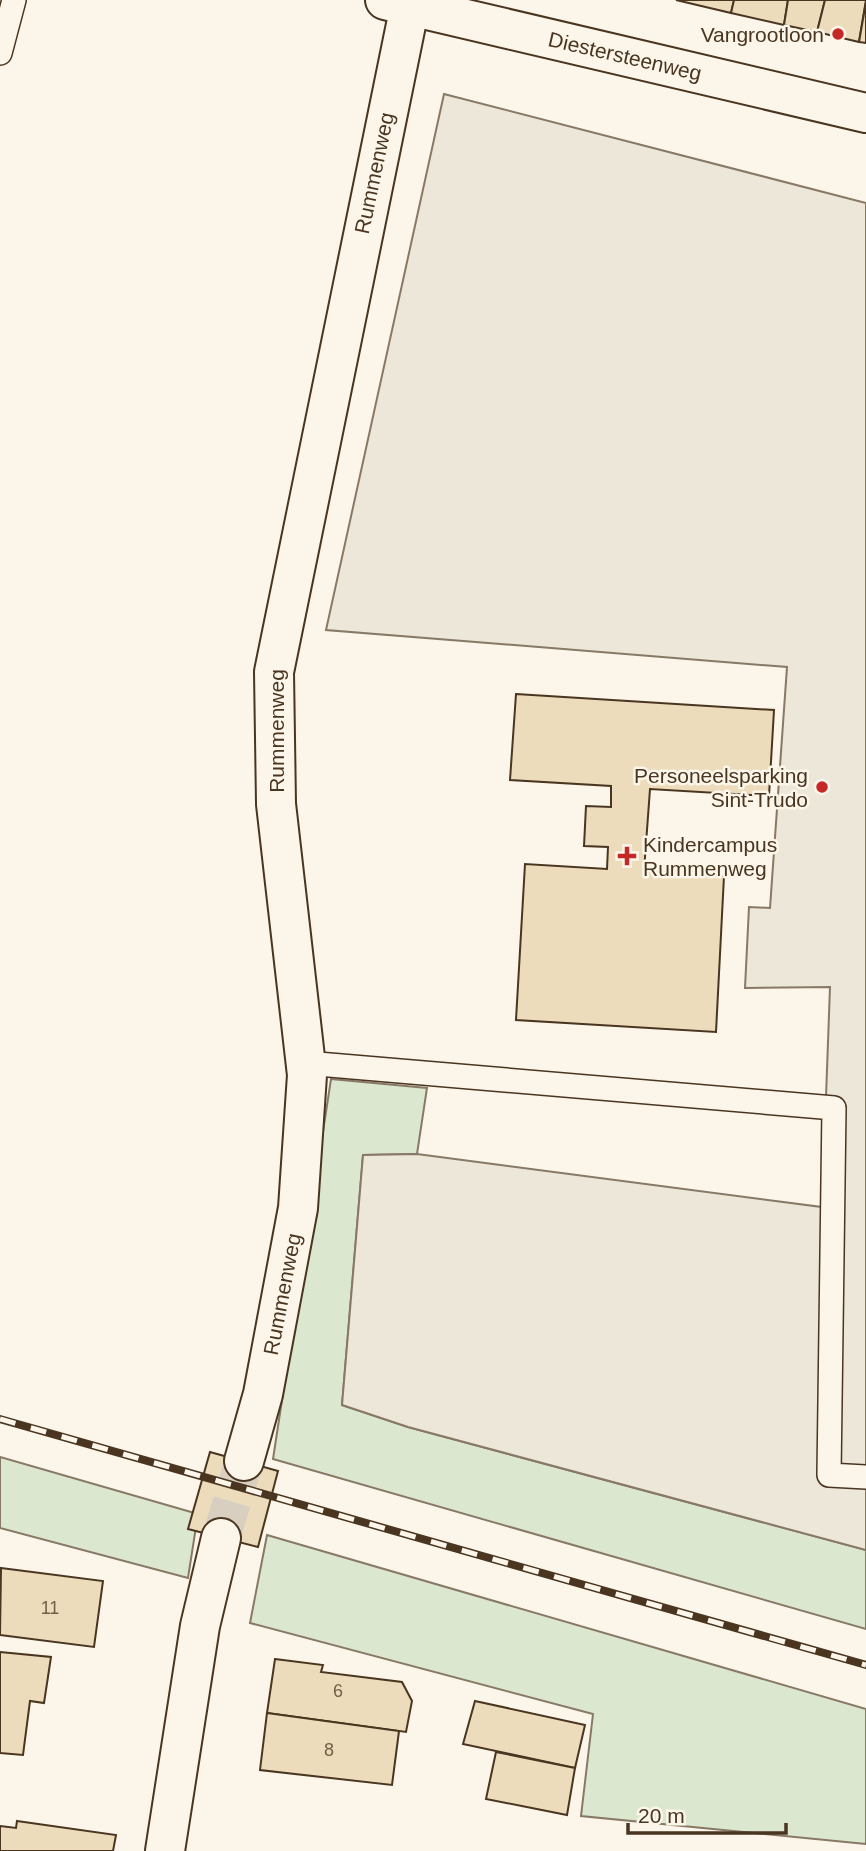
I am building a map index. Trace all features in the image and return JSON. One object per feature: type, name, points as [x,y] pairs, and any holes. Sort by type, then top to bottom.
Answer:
[{"type":"street","name":"Diestersteenweg","points":[[397,3],[866,113]]},
{"type":"street","name":"Rummenweg","points":[[244,1461],[263,1394],[298,1208],[307,1076],[276,804],[274,672],[397,3]]},
{"type":"street","points":[[165,1851],[200,1626],[221,1538]]},
{"type":"lane","points":[[0,53],[14,0]]},
{"type":"lane","points":[[306,1063],[834,1108],[829,1475],[866,1477]]},
{"type":"green space","points":[[331,1079],[427,1088],[417,1154],[363,1155],[342,1405],[408,1427],[866,1550],[866,1629],[273,1459]]},
{"type":"green space","points":[[0,1457],[198,1514],[188,1578],[0,1528]]},
{"type":"green space","points":[[267,1535],[866,1709],[866,1844],[581,1816],[593,1714],[250,1623]]},
{"type":"shaded area","name":"Personeelsparking Sint-Trudo","points":[[444,94],[866,203],[866,1550],[408,1427],[342,1405],[363,1155],[417,1154],[822,1207],[830,987],[745,988],[749,907],[770,908],[787,667],[326,630]]},
{"type":"building","points":[[676,0],[734,0],[731,13]]},
{"type":"building","points":[[734,0],[788,0],[784,25],[731,13]]},
{"type":"building","points":[[788,0],[825,0],[817,32],[784,25]]},
{"type":"building","points":[[825,0],[866,0],[859,42],[817,32]]},
{"type":"building","points":[[866,2],[866,43],[859,42]]},
{"type":"building","name":"Kindercampus Rummenweg","points":[[516,694],[774,710],[769,796],[650,789],[644,871],[724,876],[716,1032],[516,1020],[525,864],[607,869],[608,847],[584,846],[586,806],[611,807],[611,786],[510,780]]},
{"type":"building","points":[[210,1452],[278,1471],[258,1547],[188,1529]]},
{"type":"building","points":[[1,1568],[103,1581],[94,1647],[0,1635]]},
{"type":"building","points":[[0,1652],[51,1657],[44,1703],[30,1701],[23,1755],[0,1753]]},
{"type":"building","points":[[275,1659],[323,1665],[321,1672],[402,1682],[412,1701],[406,1732],[267,1713]]},
{"type":"building","points":[[475,1701],[585,1725],[575,1768],[463,1744]]},
{"type":"building","points":[[267,1713],[399,1731],[392,1785],[260,1770]]},
{"type":"building","points":[[496,1752],[575,1768],[567,1815],[486,1799]]},
{"type":"building","points":[[17,1821],[116,1835],[113,1851],[0,1851],[0,1826],[16,1828]]},
{"type":"tunnel","points":[[221,1538],[244,1461]]},
{"type":"railway","points":[[0,1419],[866,1665]]},
{"type":"place","name":"Vangrootloon","points":[[838,34]]},
{"type":"place","name":"Personeelsparking Sint-Trudo","points":[[822,787]]},
{"type":"place","name":"Kindercampus Rummenweg","points":[[627,856]]}]
